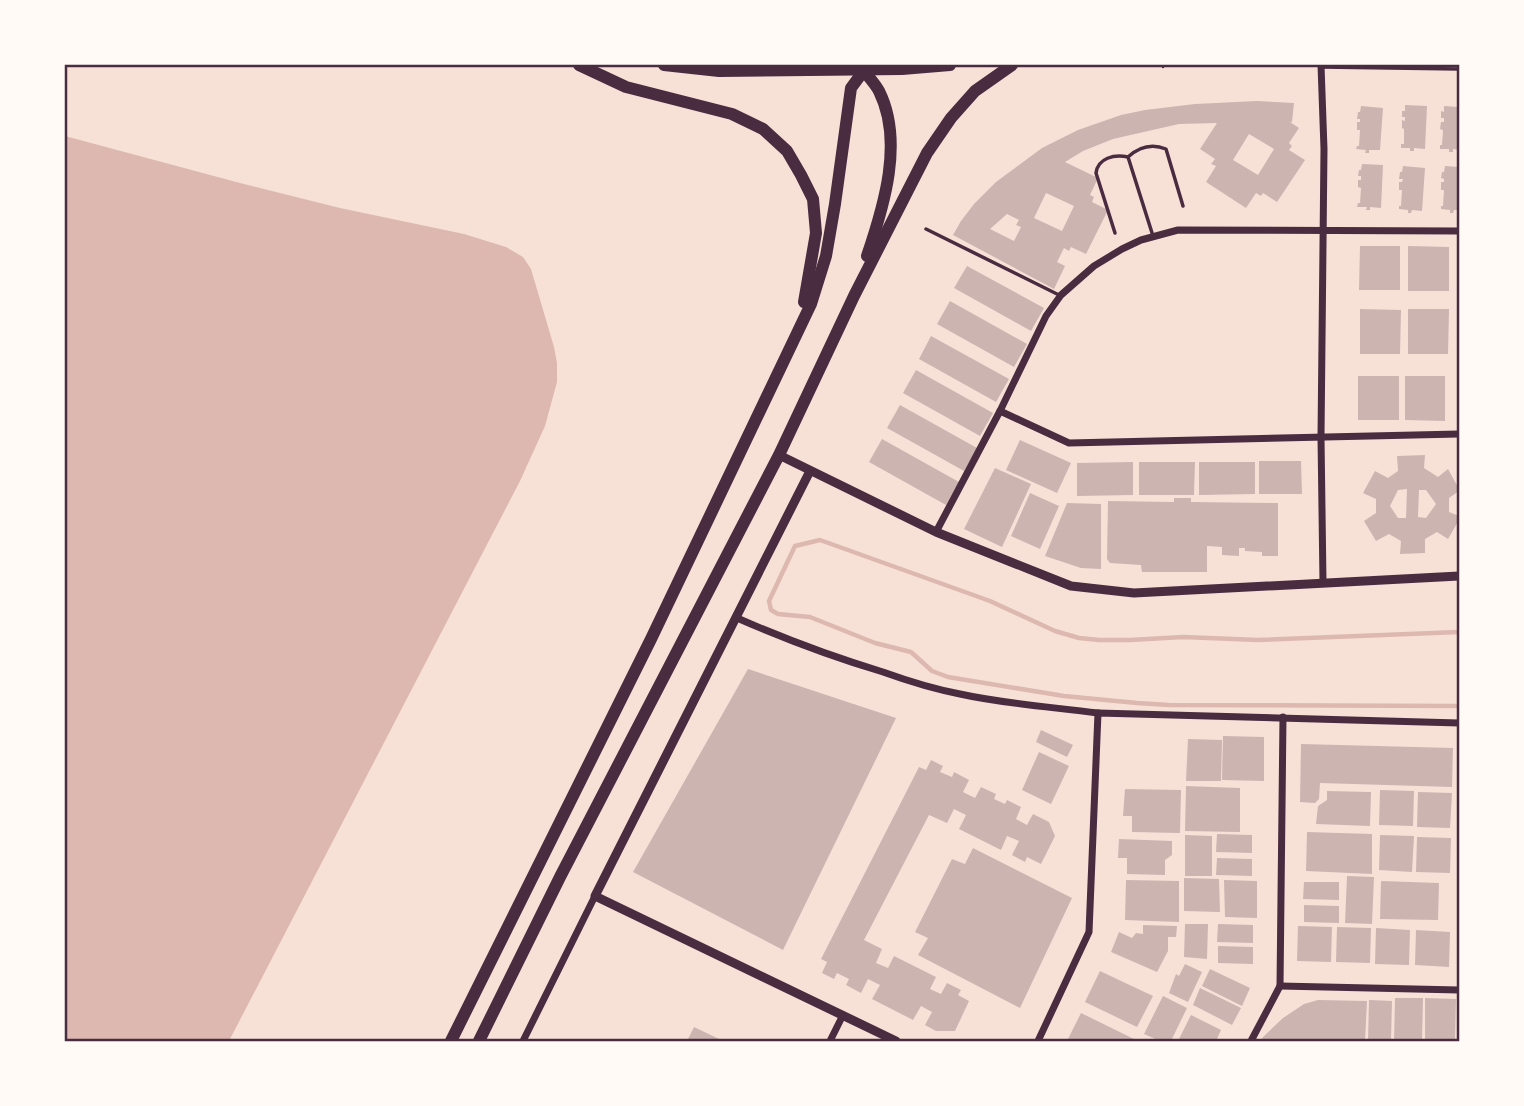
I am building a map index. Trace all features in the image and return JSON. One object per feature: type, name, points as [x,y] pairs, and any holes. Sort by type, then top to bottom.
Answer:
[{"type":"main road","points":[[579,65],[626,87],[733,114],[763,129],[786,151],[813,199],[816,233],[796,336]]},
{"type":"main road","points":[[664,65],[719,71],[863,66],[902,69],[950,65]]},
{"type":"main road","points":[[480,1041],[560,877],[779,455],[854,296],[927,153],[951,118],[975,91],[1012,65]]},
{"type":"main road","points":[[451,1041],[651,639],[811,304],[826,256],[851,88],[863,66]]},
{"type":"main road","points":[[854,296],[881,215],[891,154],[885,109],[878,90],[863,66]]},
{"type":"street","points":[[1321,66],[1324,149],[1321,437],[1323,582]]},
{"type":"street","points":[[936,532],[1000,411],[1046,316],[1061,295],[1094,266],[1122,249],[1153,236],[1178,230],[1459,231]]},
{"type":"street","points":[[1000,411],[1069,443],[1459,434]]},
{"type":"street","points":[[779,455],[936,532],[1071,586],[1134,593],[1459,576]]},
{"type":"street","points":[[523,1041],[810,471]]},
{"type":"street","points":[[737,618],[848,662],[929,687],[983,698],[1098,713],[1459,723]]},
{"type":"street","points":[[1038,1041],[1089,932],[1098,713]]},
{"type":"street","points":[[1251,1041],[1280,986],[1283,717]]},
{"type":"street","points":[[595,896],[896,1041]]},
{"type":"street","points":[[1280,986],[1459,990]]},
{"type":"street","points":[[830,1041],[843,1015]]},
{"type":"lane","points":[[1321,66],[1459,69]]},
{"type":"lane","points":[[1115,233],[1096,173],[1096,168],[1104,160],[1114,156],[1128,157],[1144,147],[1160,146],[1166,149],[1183,206]]},
{"type":"lane","points":[[1128,157],[1153,236]]},
{"type":"lane","points":[[926,229],[1061,295]]},
{"type":"shaded area","points":[[65,136],[240,183],[340,208],[464,234],[506,247],[523,257],[531,269],[557,363],[557,382],[545,426],[520,481],[229,1041],[65,1041]]},
{"type":"building","points":[[1257,101],[1294,103],[1290,122],[1299,128],[1289,143],[1292,146],[1289,150],[1305,160],[1277,202],[1263,193],[1261,196],[1256,193],[1246,208],[1206,182],[1216,166],[1211,164],[1215,159],[1200,149],[1217,123],[1179,124],[1113,139],[1083,151],[1065,162],[1098,178],[1090,195],[1094,197],[1092,202],[1108,210],[1086,254],[1071,247],[1069,251],[1064,248],[1057,262],[1065,266],[1054,289],[953,235],[974,204],[996,182],[1042,148],[1078,130],[1121,115],[1195,104]],"holes":[[[1249,134],[1274,149],[1258,175],[1233,160]],[[1046,193],[1074,206],[1062,231],[1034,218]],[[1007,214],[1019,220],[1016,225],[1021,227],[1014,241],[990,229]]]},
{"type":"building","points":[[1405,105],[1427,106],[1425,149],[1414,148],[1414,151],[1410,151],[1410,148],[1401,148],[1401,144],[1404,144],[1402,120],[1405,121],[1405,117],[1402,117],[1402,111],[1405,111]]},
{"type":"building","points":[[1361,106],[1383,108],[1380,150],[1369,150],[1369,153],[1365,153],[1366,150],[1356,149],[1359,146],[1360,130],[1357,130],[1357,122],[1360,122],[1360,119],[1357,119]]},
{"type":"building","points":[[1444,106],[1459,107],[1459,150],[1453,149],[1453,152],[1440,149],[1443,130],[1440,129],[1441,122],[1444,122],[1441,111],[1444,112]]},
{"type":"building","points":[[1362,164],[1383,165],[1381,208],[1370,207],[1370,210],[1366,210],[1367,207],[1357,207],[1360,203],[1361,188],[1358,187],[1358,180],[1361,180],[1361,176],[1358,176]]},
{"type":"building","points":[[1403,166],[1425,168],[1422,211],[1412,210],[1408,213],[1408,210],[1399,209],[1402,190],[1399,190],[1399,182],[1403,179],[1399,179]]},
{"type":"building","points":[[1445,166],[1459,167],[1459,210],[1454,210],[1453,213],[1441,209],[1444,190],[1441,190],[1441,182],[1444,182],[1444,179],[1441,178]]},
{"type":"building","points":[[1360,246],[1400,246],[1400,290],[1359,290]]},
{"type":"building","points":[[1408,246],[1449,247],[1449,291],[1408,291]]},
{"type":"building","points":[[967,266],[1044,308],[1031,331],[954,288]]},
{"type":"building","points":[[950,301],[1027,344],[1014,367],[937,324]]},
{"type":"building","points":[[1360,309],[1401,310],[1400,354],[1360,354]]},
{"type":"building","points":[[1408,309],[1449,309],[1448,354],[1408,354]]},
{"type":"building","points":[[931,336],[1009,379],[996,402],[919,359]]},
{"type":"building","points":[[916,370],[993,413],[980,436],[903,393]]},
{"type":"building","points":[[1358,376],[1399,376],[1399,420],[1358,420]]},
{"type":"building","points":[[1405,376],[1445,376],[1445,421],[1405,420]]},
{"type":"building","points":[[900,405],[977,448],[964,471],[887,428]]},
{"type":"building","points":[[882,439],[959,482],[946,505],[869,462]]},
{"type":"building","points":[[1020,440],[1071,463],[1057,493],[1006,470]]},
{"type":"building","points":[[1425,455],[1424,468],[1438,477],[1448,469],[1459,489],[1449,498],[1449,512],[1459,516],[1459,520],[1448,539],[1437,532],[1425,539],[1425,553],[1400,554],[1401,541],[1389,534],[1376,541],[1364,521],[1376,513],[1376,499],[1363,493],[1375,471],[1388,478],[1398,471],[1397,456]],"holes":[[[1407,489],[1406,518],[1398,518],[1390,506],[1398,490]],[[1419,490],[1426,490],[1436,504],[1426,518],[1418,517]]]},
{"type":"building","points":[[1259,461],[1301,461],[1302,494],[1259,494]]},
{"type":"building","points":[[1133,462],[1133,495],[1077,496],[1077,463]]},
{"type":"building","points":[[1139,462],[1195,462],[1194,495],[1139,495]]},
{"type":"building","points":[[1199,462],[1255,462],[1255,494],[1199,495]]},
{"type":"building","points":[[995,468],[1031,484],[1002,547],[964,529]]},
{"type":"building","points":[[1030,493],[1059,506],[1040,549],[1011,536]]},
{"type":"building","points":[[1174,498],[1191,498],[1191,502],[1278,503],[1278,556],[1262,556],[1262,552],[1245,551],[1245,548],[1239,548],[1239,556],[1222,555],[1222,547],[1207,546],[1207,572],[1142,572],[1141,565],[1110,563],[1107,559],[1108,501],[1174,502]]},
{"type":"building","points":[[1067,503],[1101,504],[1101,569],[1081,568],[1045,556]]},
{"type":"building","points":[[748,669],[896,718],[783,950],[633,872]]},
{"type":"building","points":[[1041,730],[1073,745],[1067,757],[1036,742]]},
{"type":"building","points":[[1223,736],[1264,737],[1264,781],[1222,780]]},
{"type":"building","points":[[1188,739],[1222,740],[1221,781],[1186,781]]},
{"type":"building","points":[[1301,744],[1453,748],[1452,787],[1320,783],[1319,799],[1315,803],[1300,802]]},
{"type":"building","points":[[1039,752],[1069,766],[1051,804],[1022,790]]},
{"type":"building","points":[[931,760],[943,766],[940,772],[952,777],[954,772],[969,780],[963,792],[975,798],[981,787],[996,794],[994,799],[1005,804],[1007,800],[1021,807],[1016,819],[1027,825],[1033,814],[1049,822],[1055,836],[1041,864],[1027,857],[1025,862],[1012,855],[1019,841],[1007,836],[1001,850],[959,829],[966,815],[954,809],[947,823],[929,815],[864,940],[882,949],[876,963],[888,968],[894,956],[936,977],[930,989],[941,994],[947,983],[961,990],[958,995],[969,1001],[955,1031],[936,1031],[925,1025],[932,1012],[921,1006],[913,1020],[872,999],[880,985],[868,979],[861,993],[846,985],[849,979],[837,973],[834,979],[822,973],[827,962],[821,959],[919,767],[926,770]]},
{"type":"building","points":[[1186,786],[1240,788],[1240,832],[1185,831]]},
{"type":"building","points":[[1125,789],[1181,790],[1180,833],[1132,832],[1132,816],[1123,816]]},
{"type":"building","points":[[1380,790],[1414,791],[1413,826],[1379,825]]},
{"type":"building","points":[[1327,791],[1371,792],[1370,826],[1316,824],[1318,806],[1327,800]]},
{"type":"building","points":[[1418,792],[1452,793],[1450,828],[1417,827]]},
{"type":"building","points":[[1307,832],[1372,834],[1372,874],[1306,871]]},
{"type":"building","points":[[1217,834],[1252,835],[1252,853],[1216,852]]},
{"type":"building","points":[[1185,835],[1212,836],[1212,876],[1185,876]]},
{"type":"building","points":[[1380,835],[1414,836],[1412,872],[1379,870]]},
{"type":"building","points":[[1417,837],[1451,838],[1450,873],[1416,872]]},
{"type":"building","points":[[1119,839],[1172,841],[1172,855],[1165,860],[1165,875],[1127,874],[1127,858],[1118,858]]},
{"type":"building","points":[[973,848],[1072,898],[1020,1008],[918,955],[928,938],[915,932],[952,859],[965,864]]},
{"type":"building","points":[[1217,858],[1252,859],[1252,876],[1216,875]]},
{"type":"building","points":[[1347,876],[1374,877],[1372,924],[1345,923]]},
{"type":"building","points":[[1184,878],[1219,879],[1220,912],[1184,911]]},
{"type":"building","points":[[1126,880],[1179,881],[1179,922],[1125,920]]},
{"type":"building","points":[[1224,880],[1257,881],[1257,918],[1225,917]]},
{"type":"building","points":[[1381,881],[1439,883],[1438,920],[1380,919]]},
{"type":"building","points":[[1304,882],[1339,882],[1339,900],[1303,899]]},
{"type":"building","points":[[1304,905],[1339,906],[1339,923],[1304,922]]},
{"type":"building","points":[[1185,924],[1208,924],[1207,959],[1184,957]]},
{"type":"building","points":[[1218,924],[1253,925],[1253,943],[1217,942]]},
{"type":"building","points":[[1143,925],[1177,926],[1176,937],[1168,937],[1168,951],[1157,972],[1111,952],[1119,932],[1132,938],[1136,933],[1143,934]]},
{"type":"building","points":[[1298,926],[1332,927],[1331,962],[1297,961]]},
{"type":"building","points":[[1337,927],[1371,928],[1370,963],[1336,962]]},
{"type":"building","points":[[1376,928],[1410,930],[1409,965],[1375,964]]},
{"type":"building","points":[[1416,930],[1450,932],[1449,967],[1415,965]]},
{"type":"building","points":[[1218,946],[1253,947],[1253,964],[1218,963]]},
{"type":"building","points":[[1185,964],[1202,972],[1188,1002],[1169,993],[1176,974],[1179,976]]},
{"type":"building","points":[[1210,969],[1250,988],[1242,1006],[1202,986]]},
{"type":"building","points":[[1100,971],[1153,996],[1137,1027],[1085,1002]]},
{"type":"building","points":[[1200,988],[1241,1008],[1232,1025],[1193,1005]]},
{"type":"building","points":[[1163,996],[1187,1008],[1171,1041],[1160,1041],[1144,1034]]},
{"type":"building","points":[[1395,998],[1423,998],[1422,1041],[1394,1041]]},
{"type":"building","points":[[1425,998],[1456,999],[1455,1041],[1425,1041]]},
{"type":"building","points":[[1318,1000],[1367,1001],[1365,1041],[1261,1041],[1283,1018],[1304,1004]]},
{"type":"building","points":[[1369,1000],[1392,1001],[1391,1041],[1368,1041]]},
{"type":"building","points":[[1081,1013],[1134,1039],[1067,1041]]},
{"type":"building","points":[[1191,1015],[1221,1030],[1216,1041],[1178,1041]]},
{"type":"building","points":[[694,1027],[717,1038],[724,1041],[687,1041]]},
{"type":"waterway","points":[[1459,632],[1258,640],[1183,637],[1130,640],[1079,638],[1055,631],[990,601],[820,540],[795,546],[769,601],[771,610],[778,614],[810,617],[875,643],[911,652],[932,671],[948,677],[1064,696],[1169,705],[1459,706]]}]
